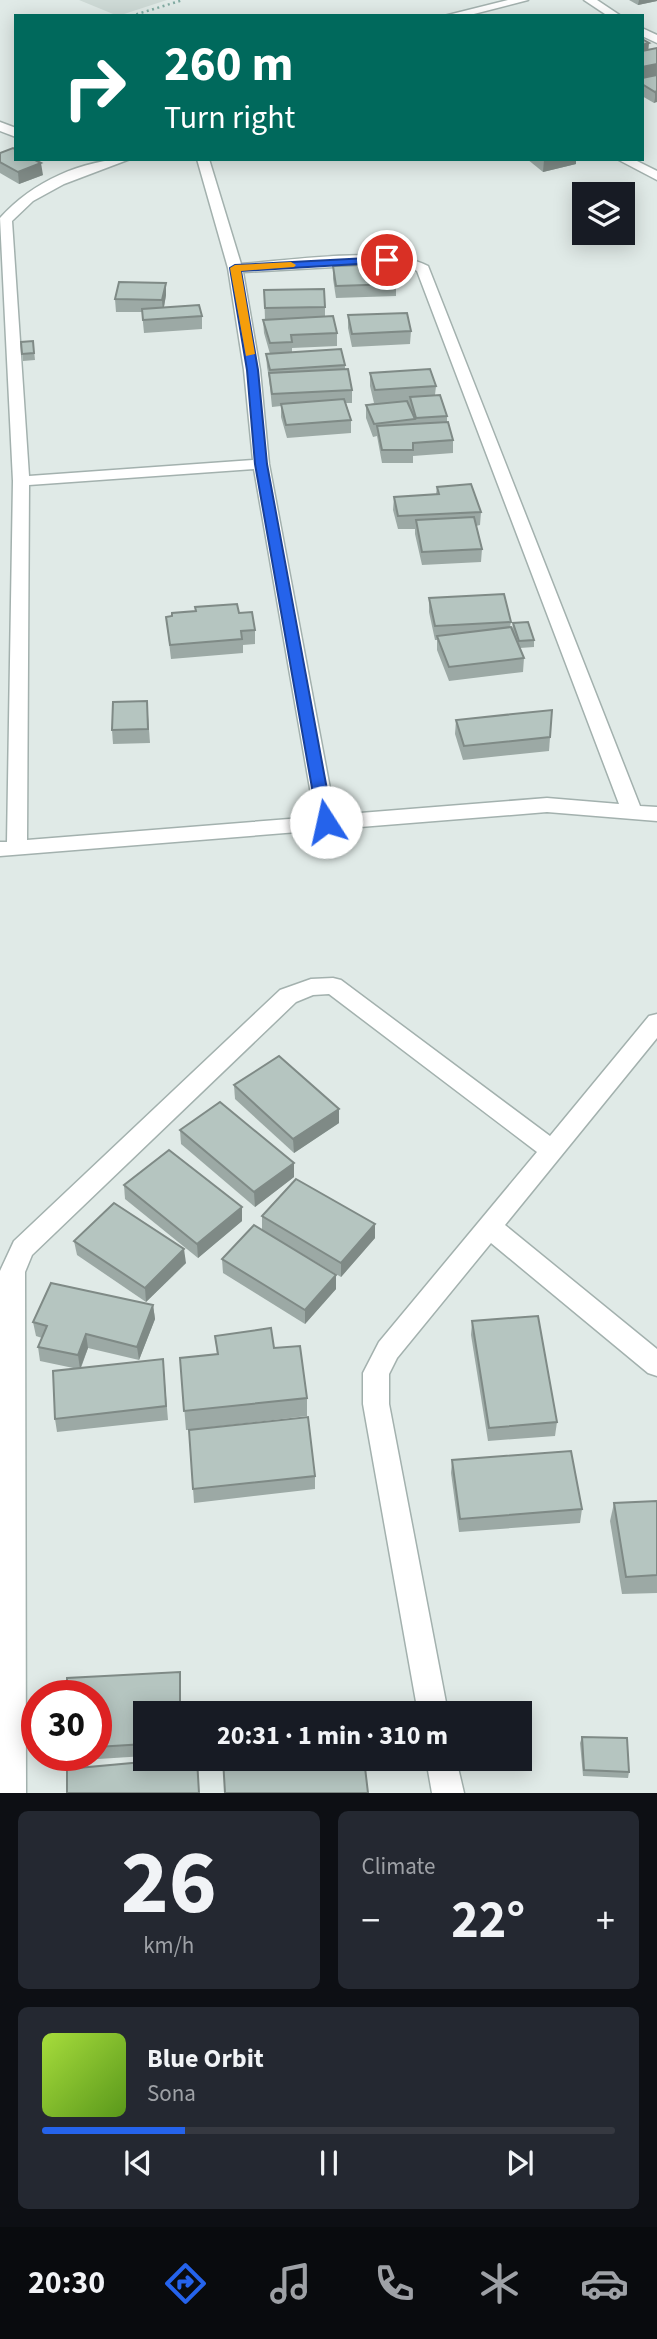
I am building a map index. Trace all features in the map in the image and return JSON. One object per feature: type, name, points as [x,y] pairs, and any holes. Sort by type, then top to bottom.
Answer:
[{"type":"street","points":[[458,14],[523,0]]},
{"type":"street","points":[[589,0],[613,14]]},
{"type":"street","points":[[204,161],[235,268],[252,370],[261,464],[326,822]]},
{"type":"street","points":[[626,161],[657,176]]},
{"type":"street","points":[[87,162],[27,199],[5,220],[7,361],[21,481],[9,848],[547,805],[657,814]]},
{"type":"street","points":[[235,268],[387,260],[410,262],[423,269],[632,811]]},
{"type":"street","points":[[21,481],[261,464]]},
{"type":"street","points":[[10,1793],[12,1272],[23,1248],[288,996],[311,987],[333,986],[550,1149]]},
{"type":"street","points":[[431,1701],[376,1404],[376,1373],[388,1350],[550,1149],[656,1024]]},
{"type":"street","points":[[488,1226],[657,1364]]},
{"type":"street","points":[[443,1771],[447,1793]]},
{"type":"path","points":[[138,14],[183,0]]},
{"type":"shaded area","points":[[79,0],[167,0],[124,14],[113,14]]},
{"type":"building","points":[[657,48],[657,64],[644,67],[644,51]]},
{"type":"building","points":[[657,75],[657,91],[644,85],[644,78]]},
{"type":"building","points":[[13,148],[14,161],[41,163],[18,172],[0,162],[0,153]]},
{"type":"building","points":[[393,264],[396,284],[336,286],[333,266]]},
{"type":"building","points":[[119,282],[166,283],[162,300],[115,299]]},
{"type":"building","points":[[324,289],[325,307],[265,308],[264,290]]},
{"type":"building","points":[[199,305],[202,316],[143,320],[142,309]]},
{"type":"building","points":[[407,313],[411,331],[352,334],[348,315]]},
{"type":"building","points":[[333,316],[337,333],[291,335],[292,342],[270,343],[263,320]]},
{"type":"building","points":[[33,341],[34,353],[22,354],[21,342]]},
{"type":"building","points":[[341,349],[345,365],[270,370],[266,354]]},
{"type":"building","points":[[348,369],[352,390],[272,394],[269,373]]},
{"type":"building","points":[[430,369],[436,386],[375,390],[370,373]]},
{"type":"building","points":[[440,395],[447,416],[416,418],[410,397]]},
{"type":"building","points":[[344,399],[351,420],[286,425],[281,404]]},
{"type":"building","points":[[407,401],[415,419],[374,424],[366,405]]},
{"type":"building","points":[[448,422],[453,440],[413,443],[413,450],[382,450],[377,426]]},
{"type":"building","points":[[471,484],[481,512],[398,516],[394,497],[439,494],[437,487]]},
{"type":"building","points":[[474,517],[482,549],[422,552],[416,520]]},
{"type":"building","points":[[504,594],[511,622],[435,626],[429,598]]},
{"type":"building","points":[[237,604],[239,613],[252,612],[255,630],[241,631],[242,639],[170,645],[166,617],[172,616],[172,613],[196,611],[195,607]]},
{"type":"building","points":[[528,622],[534,640],[519,641],[513,623]]},
{"type":"building","points":[[511,627],[524,658],[449,667],[437,636]]},
{"type":"building","points":[[147,701],[148,729],[112,730],[113,702]]},
{"type":"building","points":[[552,710],[550,737],[464,746],[456,720]]},
{"type":"building","points":[[279,1056],[339,1109],[293,1139],[234,1085]]},
{"type":"building","points":[[220,1102],[294,1163],[254,1192],[180,1130]]},
{"type":"building","points":[[169,1150],[242,1207],[197,1244],[124,1185]]},
{"type":"building","points":[[296,1179],[375,1224],[341,1263],[262,1216]]},
{"type":"building","points":[[114,1203],[184,1249],[145,1288],[74,1241]]},
{"type":"building","points":[[254,1225],[336,1275],[305,1310],[222,1259]]},
{"type":"building","points":[[51,1283],[153,1305],[137,1347],[86,1334],[78,1355],[38,1347],[47,1326],[33,1322]]},
{"type":"building","points":[[538,1316],[557,1422],[489,1428],[472,1321]]},
{"type":"building","points":[[271,1328],[274,1348],[300,1346],[307,1398],[184,1411],[180,1358],[218,1354],[215,1336]]},
{"type":"building","points":[[163,1359],[166,1406],[55,1419],[53,1371]]},
{"type":"building","points":[[308,1417],[315,1476],[193,1489],[189,1430]]},
{"type":"building","points":[[571,1451],[582,1509],[460,1519],[452,1460]]},
{"type":"building","points":[[657,1501],[657,1575],[626,1577],[614,1503]]},
{"type":"building","points":[[180,1672],[180,1701],[133,1701],[133,1745],[112,1746],[112,1680],[67,1678]]},
{"type":"building","points":[[582,1737],[627,1738],[629,1772],[584,1770]]},
{"type":"building","points":[[133,1763],[133,1771],[198,1771],[199,1793],[67,1793],[67,1771],[112,1771],[112,1765]]},
{"type":"building","points":[[224,1771],[365,1771],[368,1793],[225,1793]]},
{"type":"slow traffic","points":[[250,354],[235,268],[291,265]]},
{"type":"route","points":[[326,822],[261,464],[252,370],[235,268],[387,260]]}]
